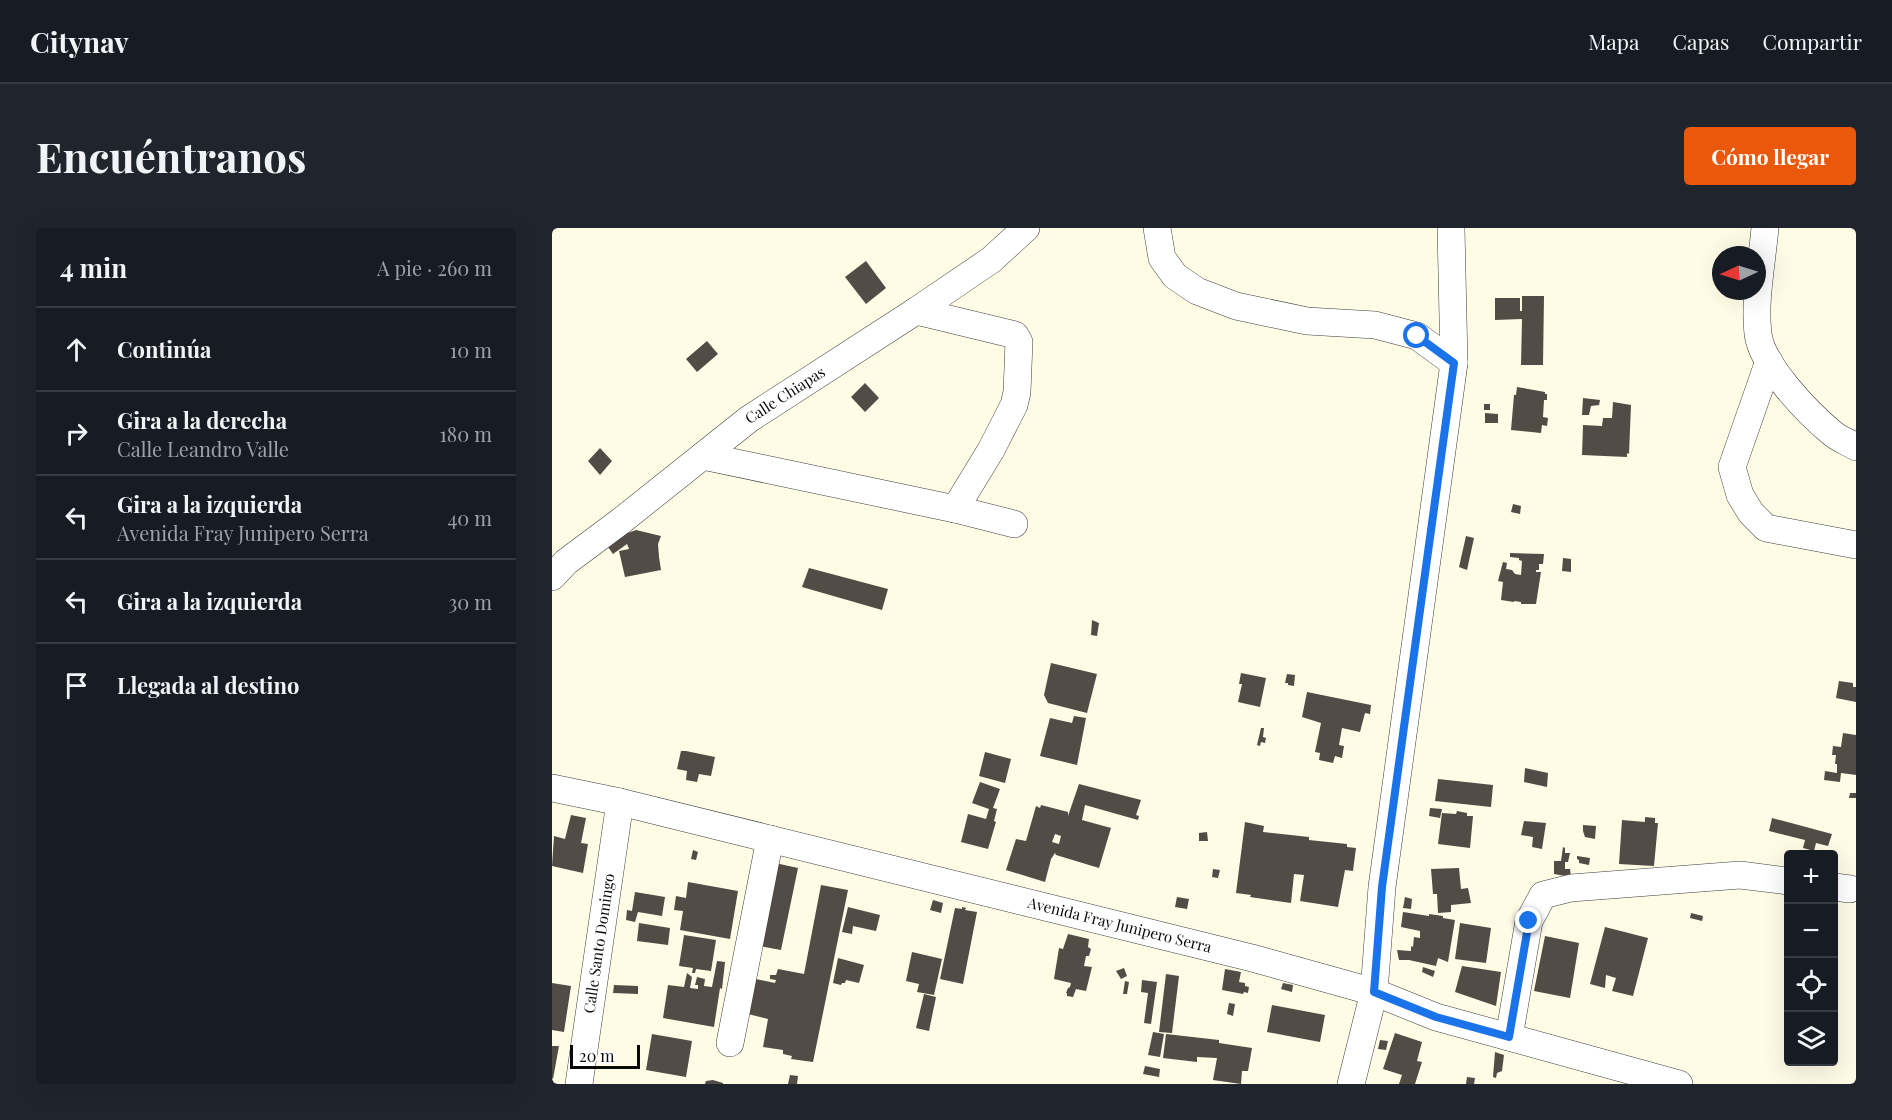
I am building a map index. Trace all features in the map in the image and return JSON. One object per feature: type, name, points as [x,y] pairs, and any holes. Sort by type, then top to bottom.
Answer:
[{"type":"street","name":"Calle Chiapas","points":[[552,577],[566,562],[748,419],[991,260],[1026,228]]},
{"type":"street","points":[[1157,228],[1162,258],[1175,276],[1197,291],[1236,306],[1307,321],[1375,325],[1417,336],[1454,363]]},
{"type":"street","points":[[1351,1084],[1374,992],[1384,875],[1454,363],[1451,228]]},
{"type":"street","points":[[1765,228],[1758,305],[1758,336],[1769,361],[1786,387],[1834,435],[1856,447]]},
{"type":"street","points":[[916,311],[1015,335],[1019,342],[1017,392],[1014,405],[991,450],[955,509]]},
{"type":"street","points":[[1769,361],[1732,467],[1740,495],[1751,513],[1766,528],[1856,545]]},
{"type":"street","points":[[703,456],[955,509],[1014,524]]},
{"type":"street","name":"Avenida Fray Junipero Serra","points":[[552,788],[620,802],[1252,958],[1374,992],[1436,1017],[1679,1084]]},
{"type":"street","name":"Calle Santo Domingo","points":[[579,1084],[620,802]]},
{"type":"street","points":[[730,1042],[770,839]]},
{"type":"street","points":[[1509,1037],[1529,921],[1543,895],[1571,888],[1740,875],[1784,880]]},
{"type":"building","points":[[866,261],[886,288],[866,304],[845,277]]},
{"type":"building","points":[[1522,296],[1544,296],[1543,365],[1521,365],[1522,319],[1495,320],[1495,298],[1520,298],[1520,311],[1522,311]]},
{"type":"building","points":[[707,341],[718,354],[697,372],[686,359]]},
{"type":"building","points":[[865,383],[879,398],[865,412],[851,397]]},
{"type":"building","points":[[1517,387],[1547,394],[1547,400],[1544,400],[1543,417],[1548,418],[1547,426],[1542,425],[1541,433],[1511,430],[1514,395],[1516,395]]},
{"type":"building","points":[[1583,398],[1600,400],[1599,405],[1591,406],[1589,415],[1582,415]]},
{"type":"building","points":[[1613,402],[1631,405],[1629,454],[1627,453],[1627,457],[1582,455],[1583,425],[1602,426],[1603,418],[1612,418]]},
{"type":"building","points":[[1484,404],[1490,404],[1490,410],[1484,410]]},
{"type":"building","points":[[1485,413],[1498,414],[1498,423],[1485,423]]},
{"type":"building","points":[[600,448],[612,461],[600,475],[588,461]]},
{"type":"building","points":[[1513,504],[1521,506],[1520,514],[1511,512]]},
{"type":"building","points":[[636,530],[661,536],[658,544],[661,570],[625,577],[619,551],[629,549],[627,544],[613,554],[608,547],[625,534]]},
{"type":"building","points":[[1466,536],[1474,538],[1467,570],[1459,567]]},
{"type":"building","points":[[1510,553],[1544,554],[1543,564],[1539,564],[1539,570],[1536,570],[1536,572],[1541,572],[1536,604],[1501,600],[1503,582],[1498,581],[1503,562],[1507,563],[1506,569],[1521,575],[1522,561],[1519,558],[1510,557]]},
{"type":"building","points":[[1563,558],[1571,559],[1571,572],[1562,571]]},
{"type":"building","points":[[809,568],[888,589],[882,610],[802,587]]},
{"type":"building","points":[[1092,620],[1099,623],[1097,636],[1091,635]]},
{"type":"building","points":[[1051,663],[1097,674],[1087,713],[1048,703],[1044,695]]},
{"type":"building","points":[[1241,673],[1266,678],[1260,707],[1238,702],[1242,684],[1239,684]]},
{"type":"building","points":[[1287,674],[1295,675],[1294,686],[1285,683]]},
{"type":"building","points":[[1839,681],[1853,683],[1853,687],[1856,687],[1856,702],[1836,698]]},
{"type":"building","points":[[1307,692],[1371,705],[1370,714],[1365,713],[1360,732],[1342,728],[1339,745],[1344,746],[1342,758],[1335,756],[1333,763],[1319,760],[1320,753],[1315,752],[1321,723],[1302,717]]},
{"type":"building","points":[[1074,716],[1086,718],[1077,765],[1040,756],[1050,718],[1072,723]]},
{"type":"building","points":[[1261,728],[1264,728],[1263,737],[1266,738],[1265,743],[1261,742],[1260,746],[1257,745]]},
{"type":"building","points":[[1843,733],[1856,735],[1856,775],[1841,773],[1840,782],[1824,780],[1825,771],[1837,773],[1836,755],[1832,755],[1833,746],[1841,747]]},
{"type":"building","points":[[681,751],[715,757],[711,776],[699,774],[697,782],[686,780],[687,771],[677,769]]},
{"type":"building","points":[[985,752],[1011,759],[1005,783],[979,776]]},
{"type":"building","points":[[1525,768],[1548,773],[1547,787],[1524,782]]},
{"type":"building","points":[[1438,779],[1493,785],[1491,807],[1435,801]]},
{"type":"building","points":[[980,782],[1000,789],[993,808],[997,809],[994,821],[996,822],[988,849],[961,842],[968,814],[986,819],[989,809],[972,803]]},
{"type":"building","points":[[1079,784],[1141,800],[1136,815],[1139,816],[1138,820],[1085,805],[1082,820],[1111,828],[1099,868],[1055,853],[1051,859],[1045,882],[1006,870],[1016,839],[1026,841],[1036,806],[1040,808],[1041,805],[1068,812],[1068,816]],"holes":[[[1055,834],[1061,836],[1059,844],[1052,842]]]},
{"type":"building","points":[[1850,793],[1856,793],[1856,798],[1849,798]]},
{"type":"building","points":[[1430,808],[1442,809],[1440,818],[1429,816]]},
{"type":"building","points":[[1457,811],[1473,816],[1470,848],[1438,844],[1442,813],[1456,814]]},
{"type":"building","points":[[571,815],[586,818],[581,843],[588,844],[583,873],[552,866],[554,836],[565,839]]},
{"type":"building","points":[[1645,817],[1655,818],[1655,823],[1658,823],[1654,866],[1619,864],[1622,820],[1645,822]]},
{"type":"building","points":[[1772,818],[1832,834],[1828,846],[1816,843],[1814,850],[1810,850],[1803,848],[1805,840],[1769,831]]},
{"type":"building","points":[[1524,821],[1546,823],[1542,849],[1532,847],[1533,837],[1521,835]]},
{"type":"building","points":[[1245,822],[1264,826],[1263,832],[1309,837],[1309,840],[1347,844],[1347,847],[1356,848],[1353,871],[1345,870],[1338,907],[1300,901],[1304,875],[1294,874],[1291,903],[1236,893]]},
{"type":"building","points":[[1583,825],[1596,826],[1595,839],[1585,837]]},
{"type":"building","points":[[1207,832],[1208,841],[1199,841],[1199,833]]},
{"type":"building","points":[[1563,847],[1565,853],[1570,853],[1568,862],[1565,862],[1565,869],[1570,869],[1571,877],[1554,874],[1554,861],[1561,861]]},
{"type":"building","points":[[693,850],[698,852],[696,860],[691,859]]},
{"type":"building","points":[[1577,856],[1590,858],[1589,865],[1579,863]]},
{"type":"building","points":[[766,861],[798,868],[781,950],[749,944]]},
{"type":"building","points":[[1459,868],[1461,889],[1468,888],[1471,903],[1451,905],[1451,912],[1438,913],[1437,894],[1433,894],[1431,869]]},
{"type":"building","points":[[1213,869],[1220,870],[1218,878],[1212,877]]},
{"type":"building","points":[[688,882],[738,891],[730,939],[680,930],[683,911],[674,910],[676,896],[686,898]]},
{"type":"building","points":[[821,885],[848,890],[813,1062],[791,1059],[792,1056],[783,1054],[783,1050],[763,1047],[768,1019],[736,1011],[756,979],[775,983],[776,980],[770,979],[770,975],[776,975],[778,969],[804,974]]},
{"type":"building","points":[[635,892],[665,897],[662,916],[638,912],[635,922],[626,920],[627,910],[632,911]]},
{"type":"building","points":[[1177,897],[1189,899],[1187,909],[1175,907]]},
{"type":"building","points":[[1405,897],[1412,899],[1411,909],[1403,908]]},
{"type":"building","points":[[933,900],[943,903],[941,913],[930,910]]},
{"type":"building","points":[[848,907],[880,915],[876,931],[853,926],[852,934],[842,932]]},
{"type":"building","points":[[962,907],[966,908],[965,910],[977,912],[963,984],[940,979],[955,908],[962,909]]},
{"type":"building","points":[[1403,912],[1443,916],[1443,918],[1455,920],[1448,962],[1438,958],[1436,966],[1399,960],[1397,950],[1411,951],[1414,937],[1420,938],[1420,931],[1401,927]]},
{"type":"building","points":[[1691,913],[1703,916],[1702,921],[1690,918]]},
{"type":"building","points":[[639,923],[670,928],[668,945],[637,941]]},
{"type":"building","points":[[1460,923],[1491,928],[1486,963],[1455,959]]},
{"type":"building","points":[[1605,927],[1648,938],[1633,996],[1612,991],[1616,978],[1606,975],[1605,988],[1590,984]]},
{"type":"building","points":[[1068,934],[1089,939],[1088,947],[1091,949],[1089,956],[1086,956],[1084,966],[1092,967],[1086,991],[1076,989],[1073,997],[1067,996],[1066,993],[1071,983],[1054,979],[1059,948],[1063,949]]},
{"type":"building","points":[[684,935],[716,940],[711,971],[696,969],[695,973],[692,973],[693,968],[679,966]]},
{"type":"building","points":[[1545,936],[1579,943],[1570,998],[1534,991]]},
{"type":"building","points":[[912,952],[942,959],[934,995],[917,992],[919,984],[906,981]]},
{"type":"building","points":[[838,958],[864,965],[859,983],[846,980],[841,985],[833,983]]},
{"type":"building","points":[[717,961],[725,962],[714,1027],[663,1018],[668,985],[684,987],[687,973],[692,977],[690,988],[698,989],[698,985],[695,985],[697,977],[705,979],[704,986],[712,987]]},
{"type":"building","points":[[1462,966],[1501,972],[1496,1006],[1455,992]]},
{"type":"building","points":[[1423,967],[1435,971],[1433,977],[1422,972]]},
{"type":"building","points":[[1124,968],[1127,976],[1121,979],[1116,971]]},
{"type":"building","points":[[1225,969],[1241,972],[1239,982],[1249,987],[1248,993],[1222,990]]},
{"type":"building","points":[[1166,974],[1179,976],[1172,1033],[1159,1032]]},
{"type":"building","points":[[1142,980],[1157,982],[1151,1024],[1144,1023],[1148,993],[1141,992]]},
{"type":"building","points":[[1125,981],[1129,982],[1127,994],[1123,994]]},
{"type":"building","points":[[552,983],[571,986],[564,1032],[552,1030]]},
{"type":"building","points":[[1283,983],[1293,985],[1292,992],[1281,989]]},
{"type":"building","points":[[614,985],[638,986],[638,994],[613,993]]},
{"type":"building","points":[[924,994],[936,997],[929,1031],[916,1028]]},
{"type":"building","points":[[1229,1003],[1235,1004],[1233,1016],[1227,1014]]},
{"type":"building","points":[[1272,1005],[1325,1015],[1320,1042],[1267,1032]]},
{"type":"building","points":[[1153,1032],[1164,1034],[1160,1057],[1148,1055]]},
{"type":"building","points":[[1395,1033],[1422,1042],[1417,1061],[1422,1062],[1415,1084],[1399,1084],[1402,1075],[1383,1069]]},
{"type":"building","points":[[652,1034],[692,1041],[686,1077],[646,1070]]},
{"type":"building","points":[[1166,1034],[1219,1040],[1219,1043],[1252,1048],[1248,1071],[1242,1071],[1241,1084],[1213,1080],[1217,1058],[1197,1057],[1197,1062],[1163,1058]]},
{"type":"building","points":[[1380,1040],[1388,1041],[1386,1050],[1378,1049]]},
{"type":"building","points":[[552,1046],[559,1046],[553,1079],[552,1078]]},
{"type":"building","points":[[1495,1052],[1504,1055],[1502,1071],[1497,1073],[1496,1078],[1493,1077]]},
{"type":"building","points":[[1145,1066],[1160,1069],[1159,1077],[1143,1074]]},
{"type":"building","points":[[790,1075],[798,1076],[797,1084],[788,1084]]},
{"type":"building","points":[[1467,1077],[1475,1078],[1474,1084],[1466,1084]]},
{"type":"building","points":[[713,1080],[723,1084],[705,1084],[706,1081]]},
{"type":"route","points":[[1417,336],[1454,363],[1382,887],[1374,992],[1436,1017],[1509,1037],[1529,921]]}]
